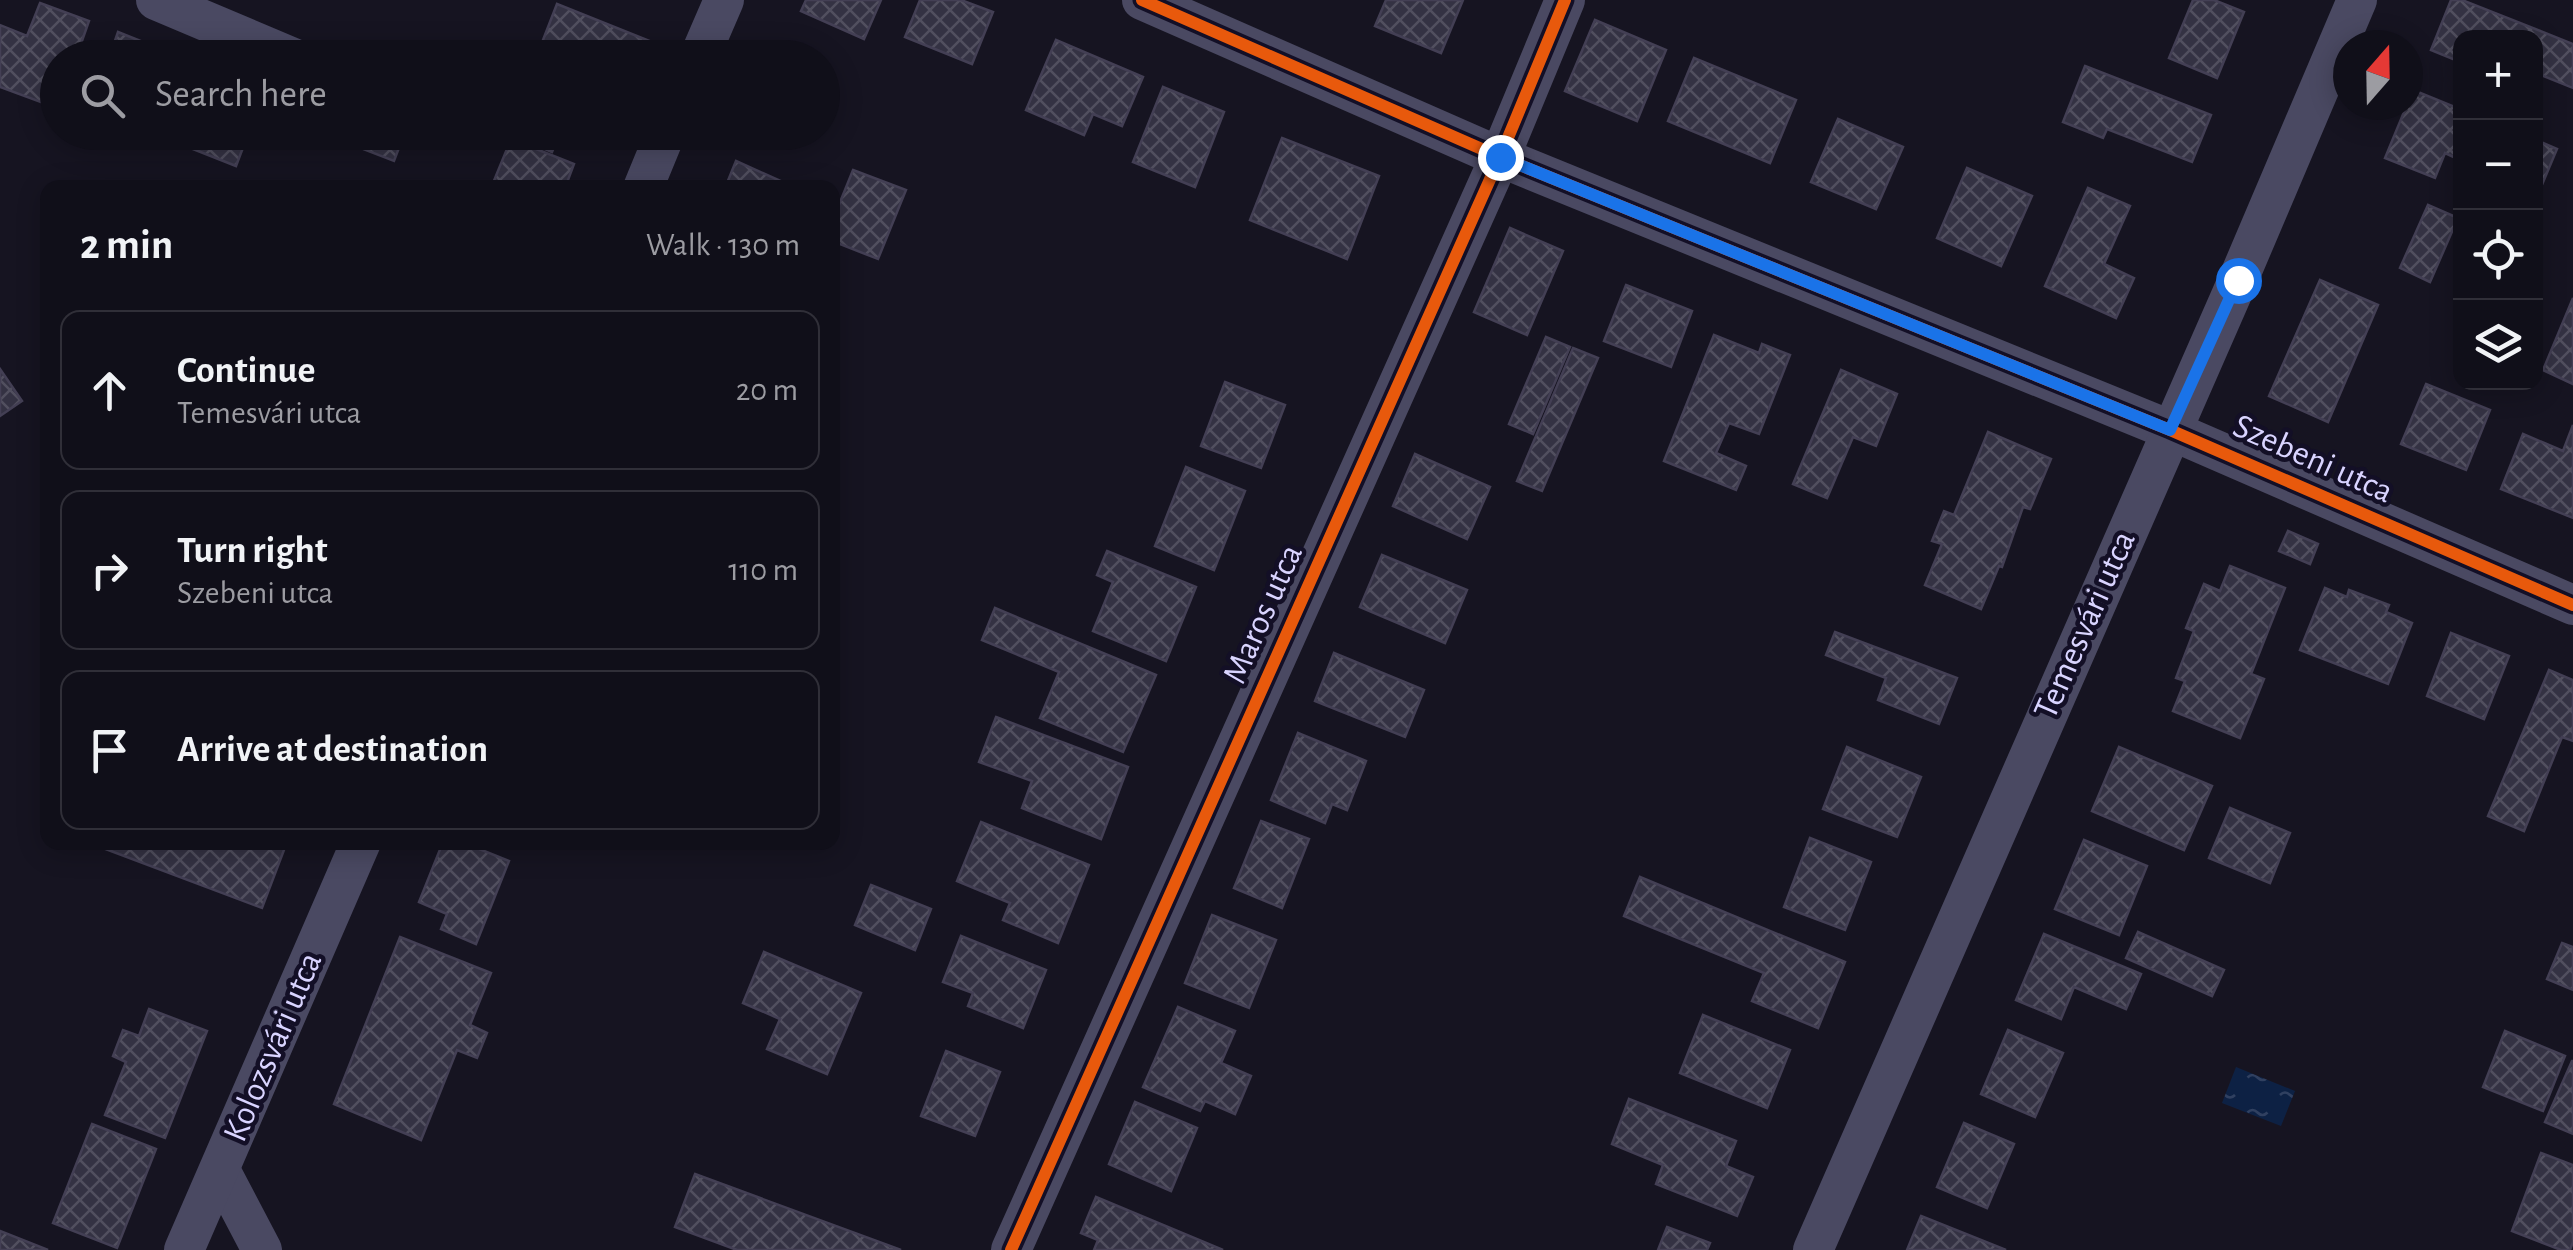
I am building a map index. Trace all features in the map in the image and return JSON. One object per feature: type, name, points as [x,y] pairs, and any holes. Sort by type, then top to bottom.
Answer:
[{"type":"street","points":[[156,0],[250,40]]},
{"type":"street","points":[[707,40],[724,0]]},
{"type":"street","name":"Szebeni utca","points":[[1142,0],[1500,157],[2170,430],[2573,606]]},
{"type":"street","name":"Maros utca","points":[[1011,1250],[1500,157],[1565,0]]},
{"type":"street","name":"Temesvári utca","points":[[1812,1250],[2357,0]]},
{"type":"street","points":[[646,180],[659,150]]},
{"type":"street","name":"Kolozsvári utca","points":[[184,1250],[358,850]]},
{"type":"street","points":[[220,1170],[262,1250]]},
{"type":"water","points":[[2236,1067],[2295,1091],[2281,1126],[2222,1103]]},
{"type":"building","points":[[806,0],[881,0],[864,39],[801,11]]},
{"type":"building","points":[[920,0],[961,0],[993,12],[972,64],[905,37]]},
{"type":"building","points":[[1386,0],[1463,0],[1441,53],[1375,26]]},
{"type":"building","points":[[2193,0],[2214,0],[2244,12],[2217,78],[2169,58]]},
{"type":"building","points":[[2451,0],[2462,0],[2538,30],[2453,30],[2453,59],[2431,50]]},
{"type":"building","points":[[40,3],[89,21],[82,40],[40,40],[40,102],[0,87],[0,25],[27,36]]},
{"type":"building","points":[[557,4],[647,40],[543,40]]},
{"type":"building","points":[[1595,20],[1666,50],[1637,121],[1565,91]]},
{"type":"building","points":[[118,32],[138,40],[115,40]]},
{"type":"building","points":[[2543,32],[2573,44],[2573,88],[2543,76]]},
{"type":"building","points":[[1056,40],[1143,77],[1122,126],[1093,114],[1084,135],[1026,110]]},
{"type":"building","points":[[1694,58],[1796,100],[1770,163],[1668,121]]},
{"type":"building","points":[[2085,66],[2211,115],[2192,162],[2107,129],[2103,138],[2063,122]]},
{"type":"building","points":[[1163,87],[1224,112],[1195,187],[1133,162]]},
{"type":"building","points":[[2423,94],[2453,106],[2453,157],[2445,153],[2435,178],[2385,158],[2401,120],[2423,120]]},
{"type":"building","points":[[1838,119],[1903,147],[1876,209],[1811,182]]},
{"type":"building","points":[[1282,138],[1379,176],[1347,259],[1250,220]]},
{"type":"building","points":[[2543,143],[2557,149],[2543,182]]},
{"type":"building","points":[[196,150],[242,150],[236,166]]},
{"type":"building","points":[[366,150],[398,150],[394,161]]},
{"type":"building","points":[[507,150],[539,150],[574,164],[568,180],[494,180]]},
{"type":"building","points":[[736,161],[778,180],[728,180]]},
{"type":"building","points":[[1967,168],[2032,196],[2001,266],[1937,238]]},
{"type":"building","points":[[853,170],[906,190],[878,259],[840,244],[840,202]]},
{"type":"building","points":[[2088,188],[2130,206],[2104,264],[2134,278],[2116,318],[2045,286]]},
{"type":"building","points":[[2428,205],[2453,216],[2453,229],[2430,282],[2400,268]]},
{"type":"building","points":[[1510,228],[1563,251],[1527,335],[1474,312]]},
{"type":"building","points":[[2320,280],[2378,305],[2328,422],[2269,396]]},
{"type":"building","points":[[1626,285],[1692,311],[1671,367],[1604,341]]},
{"type":"building","points":[[2573,298],[2573,384],[2543,370]]},
{"type":"building","points":[[1714,335],[1759,353],[1762,344],[1790,355],[1759,434],[1729,423],[1716,453],[1746,466],[1736,490],[1664,461]]},
{"type":"building","points":[[1546,337],[1570,347],[1533,434],[1509,424]]},
{"type":"building","points":[[1573,348],[1598,358],[1542,491],[1517,481]]},
{"type":"building","points":[[0,369],[22,401],[0,416]]},
{"type":"building","points":[[1841,370],[1897,394],[1876,446],[1853,437],[1827,498],[1793,484]]},
{"type":"building","points":[[1225,382],[1285,405],[1261,468],[1201,446]]},
{"type":"building","points":[[2426,384],[2490,410],[2466,470],[2401,444]]},
{"type":"building","points":[[2573,425],[2573,518],[2501,489],[2523,434],[2563,451]]},
{"type":"building","points":[[1988,432],[2051,459],[2030,509],[2023,507],[2002,567],[1999,566],[1981,609],[1925,585],[1942,544],[1932,541],[1944,511],[1954,515]]},
{"type":"building","points":[[1415,454],[1490,487],[1467,539],[1393,506]]},
{"type":"building","points":[[1186,467],[1245,491],[1214,570],[1155,546]]},
{"type":"building","points":[[2288,531],[2318,544],[2310,564],[2279,551]]},
{"type":"building","points":[[1107,551],[1196,587],[1166,661],[1093,631],[1113,582],[1097,575]]},
{"type":"building","points":[[1382,555],[1467,590],[1445,643],[1360,607]]},
{"type":"building","points":[[2230,566],[2285,588],[2251,674],[2264,679],[2240,738],[2173,711],[2185,681],[2176,678],[2194,631],[2186,628],[2204,584],[2220,591]]},
{"type":"building","points":[[2325,588],[2347,597],[2349,590],[2389,605],[2386,612],[2412,623],[2388,684],[2300,650]]},
{"type":"building","points":[[995,608],[1156,675],[1123,752],[1040,718],[1059,672],[982,640]]},
{"type":"building","points":[[1835,632],[1957,678],[1939,724],[1878,700],[1886,678],[1826,655]]},
{"type":"building","points":[[2451,633],[2509,656],[2484,719],[2427,696]]},
{"type":"building","points":[[1334,653],[1424,690],[1405,737],[1315,701]]},
{"type":"building","points":[[2549,670],[2573,680],[2573,741],[2562,737],[2524,831],[2488,816]]},
{"type":"building","points":[[996,717],[1128,767],[1101,839],[1022,808],[1032,781],[979,762]]},
{"type":"building","points":[[1298,733],[1366,761],[1347,810],[1332,804],[1325,823],[1271,800]]},
{"type":"building","points":[[1847,747],[1921,777],[1897,837],[1823,809]]},
{"type":"building","points":[[2119,747],[2212,786],[2184,850],[2092,811]]},
{"type":"building","points":[[2230,808],[2290,833],[2270,883],[2209,858]]},
{"type":"building","points":[[1261,821],[1309,839],[1282,908],[1234,888]]},
{"type":"building","points":[[981,822],[1089,865],[1058,943],[1003,920],[1010,903],[957,881]]},
{"type":"building","points":[[1810,838],[1871,862],[1845,930],[1784,907]]},
{"type":"building","points":[[2084,840],[2147,866],[2119,935],[2055,909]]},
{"type":"building","points":[[108,850],[284,850],[262,908]]},
{"type":"building","points":[[440,850],[482,850],[509,861],[476,944],[441,929],[447,914],[419,902]]},
{"type":"building","points":[[1640,877],[1845,962],[1818,1028],[1752,1001],[1764,973],[1624,916]]},
{"type":"building","points":[[871,885],[931,909],[915,950],[855,925]]},
{"type":"building","points":[[1212,915],[1276,940],[1249,1008],[1185,983]]},
{"type":"building","points":[[2138,932],[2224,970],[2212,996],[2126,958]]},
{"type":"building","points":[[2044,934],[2141,974],[2126,1009],[2074,987],[2061,1019],[2016,1000]]},
{"type":"building","points":[[961,936],[1046,970],[1023,1028],[968,1006],[973,993],[943,982]]},
{"type":"building","points":[[400,937],[491,973],[470,1025],[487,1033],[477,1058],[457,1050],[421,1140],[334,1104]]},
{"type":"building","points":[[2562,943],[2573,947],[2573,990],[2547,979]]},
{"type":"building","points":[[764,952],[861,993],[827,1074],[767,1049],[780,1019],[743,1003]]},
{"type":"building","points":[[1178,1007],[1235,1031],[1221,1063],[1251,1076],[1235,1114],[1205,1101],[1200,1111],[1143,1087]]},
{"type":"building","points":[[149,1009],[207,1031],[165,1138],[105,1115],[126,1062],[113,1056],[123,1030],[139,1036]]},
{"type":"building","points":[[1703,1015],[1790,1050],[1767,1108],[1680,1073]]},
{"type":"building","points":[[2008,1030],[2063,1053],[2035,1117],[1981,1094]]},
{"type":"building","points":[[2505,1031],[2565,1056],[2543,1111],[2483,1087]]},
{"type":"building","points":[[946,1051],[1000,1072],[975,1136],[921,1116]]},
{"type":"building","points":[[2573,1061],[2573,1134],[2545,1122]]},
{"type":"building","points":[[1629,1099],[1736,1141],[1726,1166],[1753,1177],[1737,1216],[1656,1184],[1663,1165],[1612,1144]]},
{"type":"building","points":[[1135,1102],[1197,1128],[1171,1191],[1109,1164]]},
{"type":"building","points":[[1964,1123],[2014,1144],[1987,1208],[1937,1187]]},
{"type":"building","points":[[92,1124],[156,1149],[117,1248],[53,1223]]},
{"type":"building","points":[[2541,1153],[2573,1165],[2570,1250],[2512,1231]]},
{"type":"building","points":[[695,1174],[901,1250],[737,1250],[675,1227]]},
{"type":"building","points":[[1096,1197],[1223,1250],[1094,1250],[1098,1240],[1081,1233]]},
{"type":"building","points":[[1921,1216],[2006,1250],[1907,1250]]},
{"type":"building","points":[[1667,1227],[1710,1243],[1707,1250],[1658,1250]]},
{"type":"building","points":[[0,1231],[48,1250],[0,1250]]},
{"type":"cycle path","points":[[1142,0],[1500,157],[2170,430],[2573,605]]},
{"type":"cycle path","points":[[1011,1250],[1500,157],[1565,0]]},
{"type":"route","points":[[1500,157],[2170,430],[2238,280]]}]
